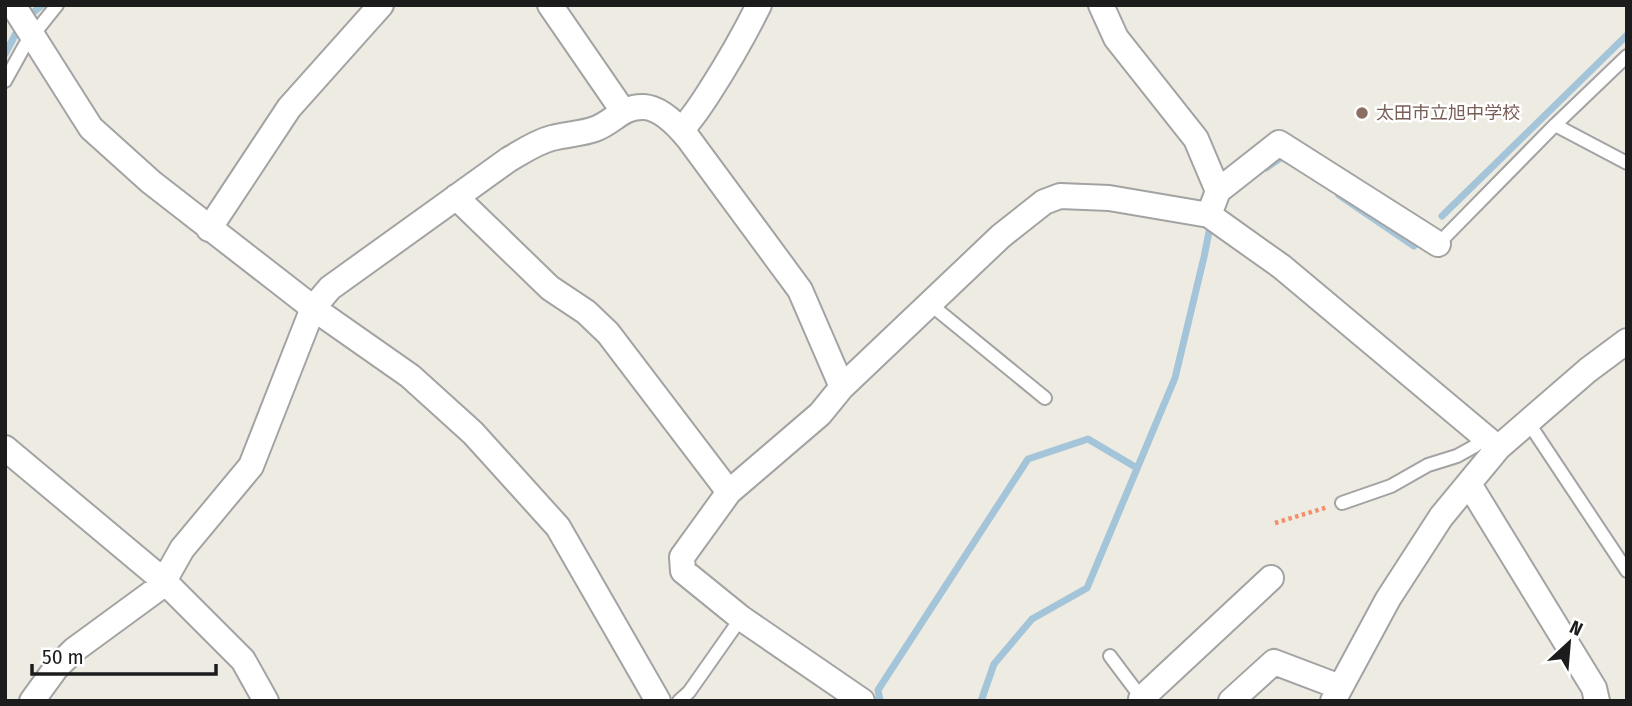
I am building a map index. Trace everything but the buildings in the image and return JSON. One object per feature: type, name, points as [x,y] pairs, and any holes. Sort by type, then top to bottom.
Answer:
[{"type":"street","points":[[209,229],[289,108],[381,5]]},
{"type":"street","points":[[550,5],[623,111]]},
{"type":"street","points":[[681,130],[692,119],[741,42],[759,5]]},
{"type":"street","points":[[1101,5],[1116,38],[1196,139],[1218,191]]},
{"type":"street","points":[[11,11],[33,35],[91,128],[150,182],[313,308],[410,376],[473,433],[558,527],[658,701]]},
{"type":"street","points":[[32,701],[56,668],[74,650],[156,590],[183,549],[251,467],[313,308],[330,288],[508,160],[551,138],[598,128],[623,111],[645,107],[653,108],[681,130],[800,290],[842,387]]},
{"type":"street","points":[[1209,215],[1218,191],[1279,143],[1438,244]]},
{"type":"street","points":[[862,701],[741,618],[683,571],[682,557],[729,492],[820,414],[842,387],[1001,236],[1044,202],[1060,196],[1110,198],[1209,215],[1282,267],[1491,442]]},
{"type":"street","points":[[456,197],[550,288],[586,313],[608,333],[729,492]]},
{"type":"street","points":[[1231,701],[1274,662],[1337,694],[1388,600],[1441,517],[1469,484],[1491,442],[1528,422],[1588,370],[1627,341]]},
{"type":"street","points":[[5,448],[164,581],[243,660],[266,701]]},
{"type":"street","points":[[1469,484],[1594,688],[1597,701]]},
{"type":"street","points":[[1142,700],[1272,578]]},
{"type":"lane","points":[[5,81],[25,45],[57,5]]},
{"type":"lane","points":[[1438,244],[1627,56]]},
{"type":"lane","points":[[1555,125],[1627,163]]},
{"type":"lane","points":[[930,304],[1045,398]]},
{"type":"lane","points":[[1528,422],[1627,570]]},
{"type":"lane","points":[[1342,503],[1391,486],[1428,465],[1491,442]]},
{"type":"lane","points":[[679,701],[689,692],[741,618]]},
{"type":"lane","points":[[1110,656],[1142,700]]},
{"type":"path","points":[[1275,523],[1342,503]]},
{"type":"waterway","points":[[5,54],[22,22],[42,5]]},
{"type":"waterway","points":[[1442,216],[1627,35]]},
{"type":"waterway","points":[[1266,168],[1282,157],[1288,161]]},
{"type":"waterway","points":[[1339,195],[1414,246]]},
{"type":"waterway","points":[[981,701],[994,664],[1032,619],[1087,588],[1175,378],[1209,232]]},
{"type":"waterway","points":[[880,701],[878,690],[1028,459],[1088,439],[1137,468]]},
{"type":"place","name":"太田市立旭中学校","points":[[1362,113]]}]
